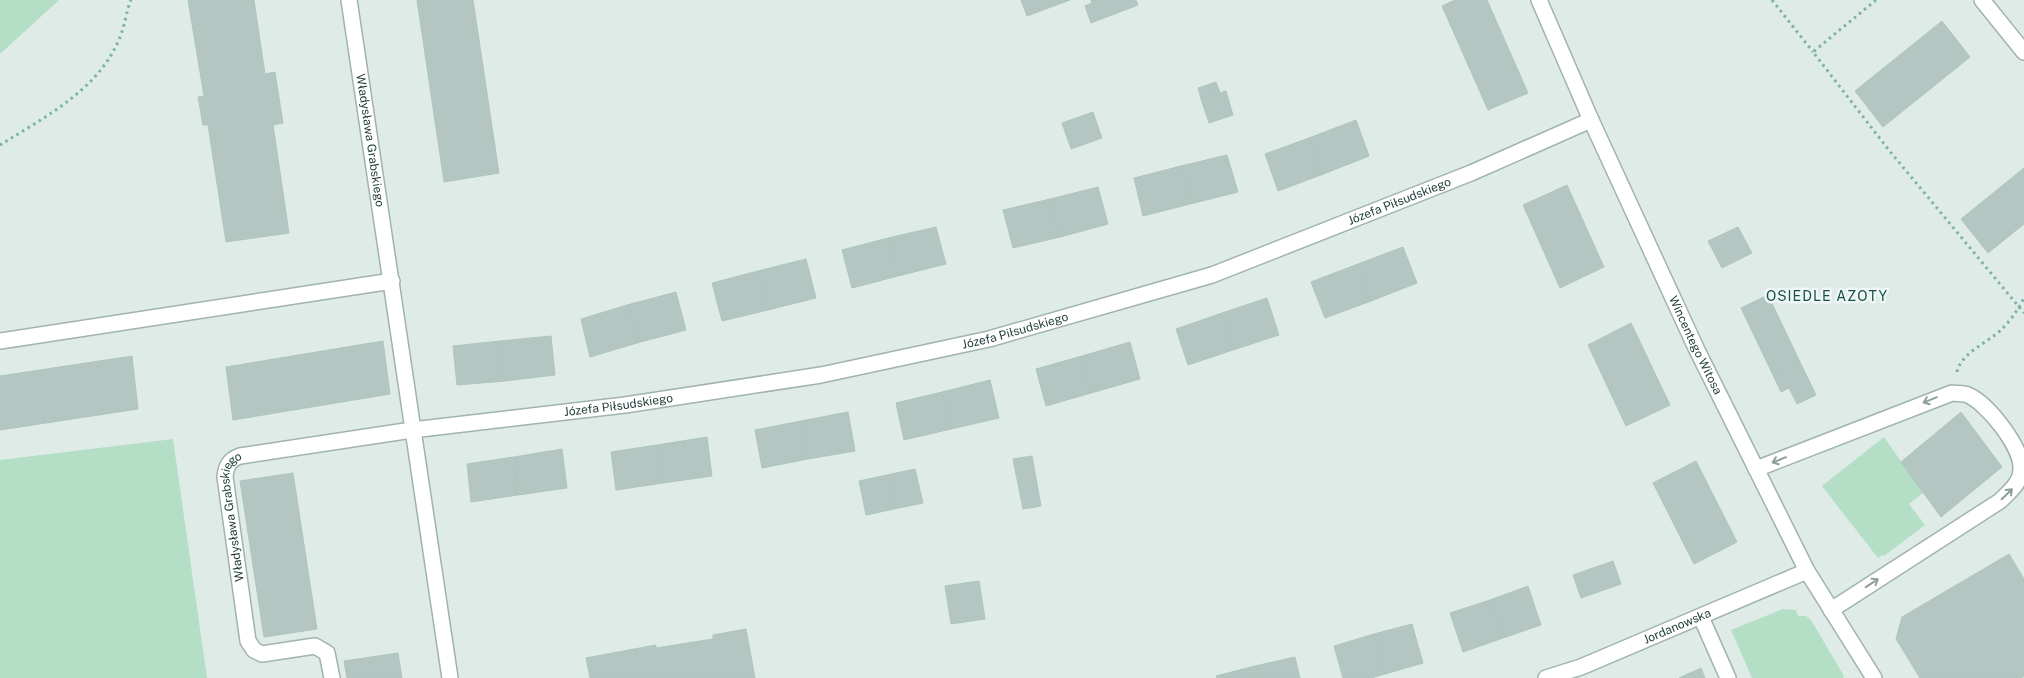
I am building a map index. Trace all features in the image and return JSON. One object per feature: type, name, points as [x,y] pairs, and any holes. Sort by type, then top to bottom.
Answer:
[{"type":"street","name":"Władysława Grabskiego","points":[[349,0],[450,678]]},
{"type":"street","name":"Wincentego Witosa","points":[[1539,0],[1591,120],[1696,348],[1807,571],[1874,678]]},
{"type":"street","points":[[1982,0],[2024,52]]},
{"type":"street","name":"Józefa Piłsudskiego","points":[[412,430],[625,405],[821,375],[989,339],[1212,275],[1471,173],[1591,120]]},
{"type":"street","points":[[0,341],[392,281]]},
{"type":"street","points":[[1756,469],[1940,396],[1952,393],[1967,395],[1984,406],[2013,442],[2019,457],[2021,470],[2016,486],[2000,501],[1830,610]]},
{"type":"street","name":"Władysława Grabskiego","points":[[332,678],[327,653],[321,648],[315,646],[262,654],[254,650],[248,641],[224,477],[226,468],[231,460],[240,456],[412,430]]},
{"type":"street","name":"Jordanowska","points":[[1546,678],[1581,666],[1701,617],[1807,571]]},
{"type":"street","points":[[1701,617],[1728,678]]},
{"type":"path","points":[[0,145],[60,107],[100,72],[120,37],[131,0]]},
{"type":"path","points":[[1772,0],[1888,149],[2024,313]]},
{"type":"path","points":[[1812,52],[1876,0]]},
{"type":"path","points":[[1952,393],[1959,363],[2001,330],[2024,298]]},
{"type":"green space","points":[[0,0],[59,0],[0,54]]},
{"type":"green space","points":[[1884,437],[1923,493],[1909,504],[1925,525],[1884,556],[1882,555],[1878,558],[1822,486]]},
{"type":"green space","points":[[173,439],[207,678],[0,678],[0,460]]},
{"type":"green space","points":[[1783,609],[1796,610],[1798,616],[1806,616],[1811,620],[1844,676],[1843,678],[1752,678],[1731,630]]},
{"type":"building","points":[[188,0],[254,0],[265,74],[275,72],[283,123],[273,125],[289,233],[226,242],[208,125],[203,125],[198,97],[204,96]]},
{"type":"building","points":[[417,0],[473,0],[499,173],[444,182]]},
{"type":"building","points":[[1021,0],[1070,0],[1027,16]]},
{"type":"building","points":[[1091,0],[1136,0],[1138,5],[1091,23],[1085,6],[1092,3]]},
{"type":"building","points":[[1455,0],[1487,0],[1528,93],[1488,110],[1442,6]]},
{"type":"building","points":[[1942,21],[1970,57],[1883,127],[1855,91]]},
{"type":"building","points":[[1216,82],[1220,93],[1201,99],[1198,88]]},
{"type":"building","points":[[1226,91],[1233,115],[1209,123],[1201,99]]},
{"type":"building","points":[[1093,112],[1102,138],[1071,149],[1062,123]]},
{"type":"building","points":[[1356,120],[1369,156],[1321,175],[1309,138]]},
{"type":"building","points":[[1309,138],[1321,175],[1278,191],[1265,154]]},
{"type":"building","points":[[1227,155],[1238,192],[1190,204],[1181,166]]},
{"type":"building","points":[[1181,166],[1190,204],[1143,216],[1134,178]]},
{"type":"building","points":[[2024,168],[2024,224],[1988,253],[1961,219]]},
{"type":"building","points":[[1567,185],[1604,267],[1560,288],[1523,205]]},
{"type":"building","points":[[1098,187],[1108,224],[1060,237],[1050,199]]},
{"type":"building","points":[[1050,199],[1060,237],[1013,248],[1003,210]]},
{"type":"building","points":[[936,227],[946,264],[898,276],[888,238]]},
{"type":"building","points":[[1738,227],[1752,253],[1722,268],[1708,241]]},
{"type":"building","points":[[888,238],[898,276],[852,288],[842,250]]},
{"type":"building","points":[[1403,247],[1417,283],[1371,301],[1358,264]]},
{"type":"building","points":[[806,259],[816,298],[768,310],[758,271]]},
{"type":"building","points":[[1358,264],[1371,301],[1325,318],[1311,282]]},
{"type":"building","points":[[758,271],[768,310],[722,321],[712,283]]},
{"type":"building","points":[[676,292],[686,330],[637,343],[627,305]]},
{"type":"building","points":[[1768,295],[1800,362],[1773,375],[1741,308]]},
{"type":"building","points":[[1267,298],[1279,335],[1233,350],[1222,313]]},
{"type":"building","points":[[627,305],[637,343],[590,357],[581,319]]},
{"type":"building","points":[[1222,313],[1233,350],[1188,365],[1176,329]]},
{"type":"building","points":[[1631,323],[1670,405],[1626,426],[1588,345]]},
{"type":"building","points":[[551,336],[555,375],[505,381],[500,341]]},
{"type":"building","points":[[383,341],[390,394],[233,420],[226,367]]},
{"type":"building","points":[[500,341],[505,381],[457,385],[453,346]]},
{"type":"building","points":[[1130,342],[1140,379],[1091,393],[1082,356]]},
{"type":"building","points":[[132,356],[138,409],[0,430],[0,376]]},
{"type":"building","points":[[1082,356],[1091,393],[1046,406],[1036,369]]},
{"type":"building","points":[[1800,362],[1816,395],[1797,404],[1789,388],[1781,392],[1773,375]]},
{"type":"building","points":[[990,380],[999,418],[951,429],[942,392]]},
{"type":"building","points":[[942,392],[951,429],[904,440],[896,403]]},
{"type":"building","points":[[848,412],[855,451],[808,459],[801,421]]},
{"type":"building","points":[[1961,412],[2002,467],[1941,517],[1901,462]]},
{"type":"building","points":[[801,421],[808,459],[762,468],[755,430]]},
{"type":"building","points":[[707,437],[712,476],[663,483],[657,445]]},
{"type":"building","points":[[657,445],[663,483],[616,490],[611,452]]},
{"type":"building","points":[[562,449],[567,488],[518,495],[514,457]]},
{"type":"building","points":[[1032,456],[1041,506],[1023,509],[1013,459]]},
{"type":"building","points":[[514,457],[518,495],[471,502],[467,464]]},
{"type":"building","points":[[1696,461],[1737,542],[1694,564],[1653,483]]},
{"type":"building","points":[[915,469],[923,503],[894,509],[887,475]]},
{"type":"building","points":[[293,473],[317,629],[264,637],[240,481]]},
{"type":"building","points":[[887,475],[894,509],[866,515],[859,481]]},
{"type":"building","points":[[2009,554],[2024,579],[2024,676],[2021,678],[1920,678],[1896,639],[1902,617]]},
{"type":"building","points":[[1613,561],[1621,584],[1581,598],[1573,575]]},
{"type":"building","points":[[979,581],[985,619],[951,624],[945,586]]},
{"type":"building","points":[[1528,586],[1541,625],[1503,638],[1490,600]]},
{"type":"building","points":[[1490,600],[1503,638],[1463,652],[1450,613]]},
{"type":"building","points":[[1412,624],[1423,663],[1385,674],[1374,634]]},
{"type":"building","points":[[746,629],[755,678],[590,678],[586,658],[656,645],[656,648],[713,639],[713,635]]},
{"type":"building","points":[[1374,634],[1385,674],[1371,678],[1343,678],[1334,646]]},
{"type":"building","points":[[398,653],[402,678],[347,678],[344,661]]},
{"type":"building","points":[[1295,657],[1300,678],[1258,678],[1255,666]]},
{"type":"building","points":[[1255,666],[1258,678],[1217,678],[1216,676]]},
{"type":"building","points":[[1701,668],[1705,678],[1679,678]]},
{"type":"district","name":"OSIEDLE AZOTY","points":[[1827,296]]}]
